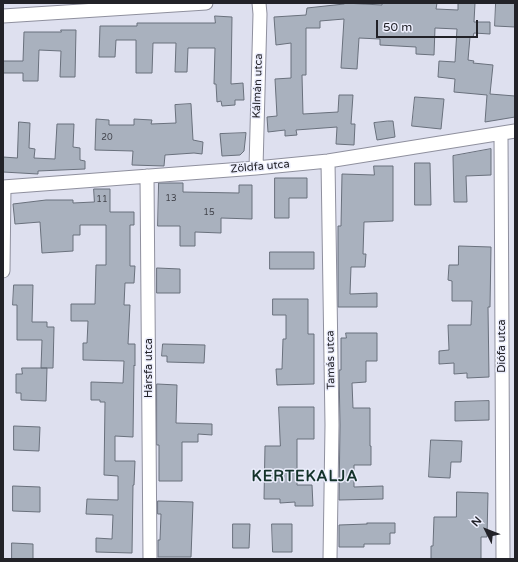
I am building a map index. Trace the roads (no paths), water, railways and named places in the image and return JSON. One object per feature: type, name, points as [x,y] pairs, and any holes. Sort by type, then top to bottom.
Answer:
[{"type":"street","points":[[3,16],[206,3]]},
{"type":"street","name":"Kálmán utca","points":[[256,168],[259,3]]},
{"type":"street","name":"Zöldfa utca","points":[[3,187],[256,168],[328,160],[515,131]]},
{"type":"street","name":"Diófa utca","points":[[501,134],[503,559]]},
{"type":"street","name":"Tamás utca","points":[[328,160],[332,425],[330,559]]},
{"type":"street","name":"Hársfa utca","points":[[147,176],[150,559]]},
{"type":"street","points":[[3,187],[3,271]]},
{"type":"district","name":"KERTEKALJA","points":[[305,477]]}]
